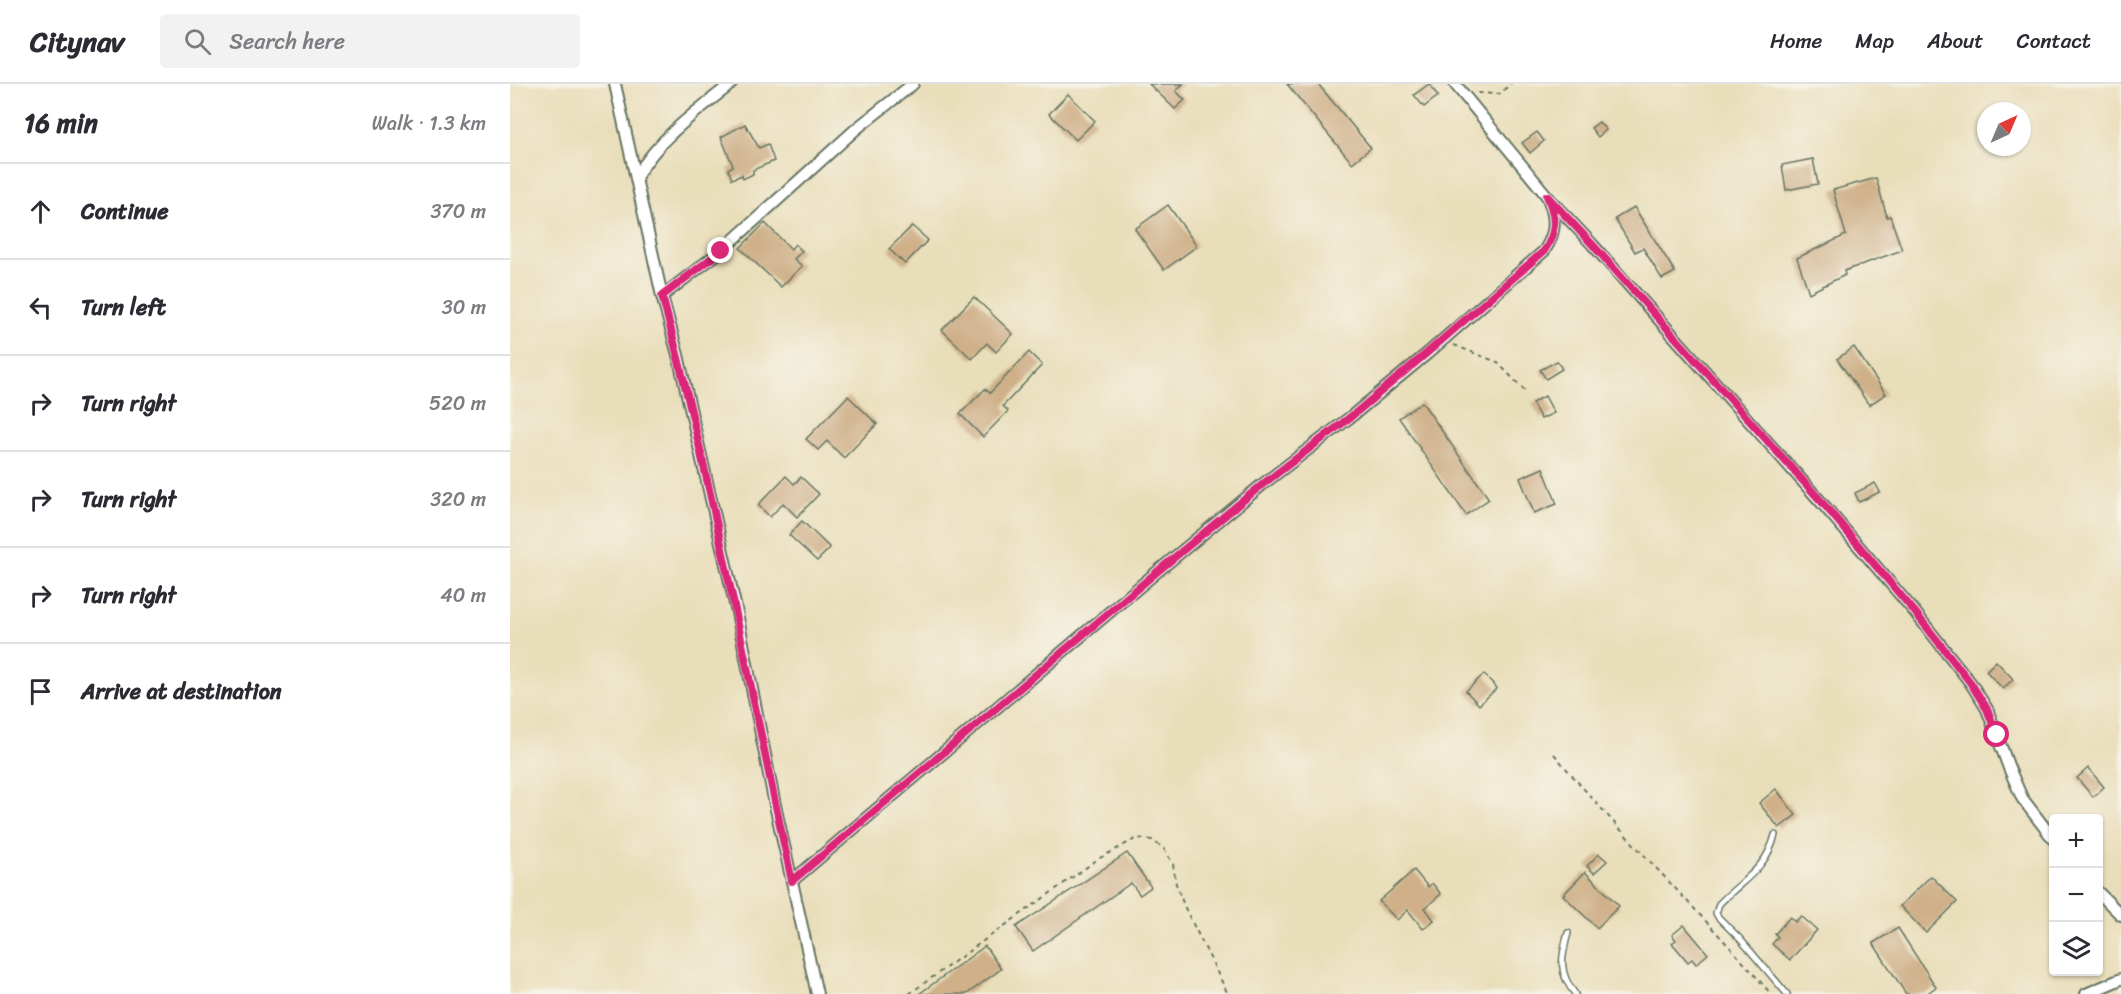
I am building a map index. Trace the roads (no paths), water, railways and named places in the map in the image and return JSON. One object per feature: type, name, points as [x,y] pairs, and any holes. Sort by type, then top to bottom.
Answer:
[{"type":"street","points":[[615,84],[662,296],[678,355],[737,613],[817,994]]},
{"type":"street","points":[[637,176],[645,163],[665,141],[731,84]]},
{"type":"street","points":[[662,296],[721,251],[856,129],[913,84]]},
{"type":"street","points":[[1458,88],[1547,196],[1821,501],[1914,611],[1970,682],[1987,709],[2022,798],[2049,833]]},
{"type":"street","points":[[792,881],[1158,571],[1443,340],[1544,251],[1552,239],[1554,226],[1552,209],[1547,196]]},
{"type":"street","points":[[2103,897],[2121,915]]},
{"type":"street","points":[[2086,994],[2121,979]]},
{"type":"lane","points":[[1774,835],[1770,851],[1764,861],[1719,904],[1716,913],[1787,994]]},
{"type":"lane","points":[[1568,933],[1561,970],[1575,994]]}]
